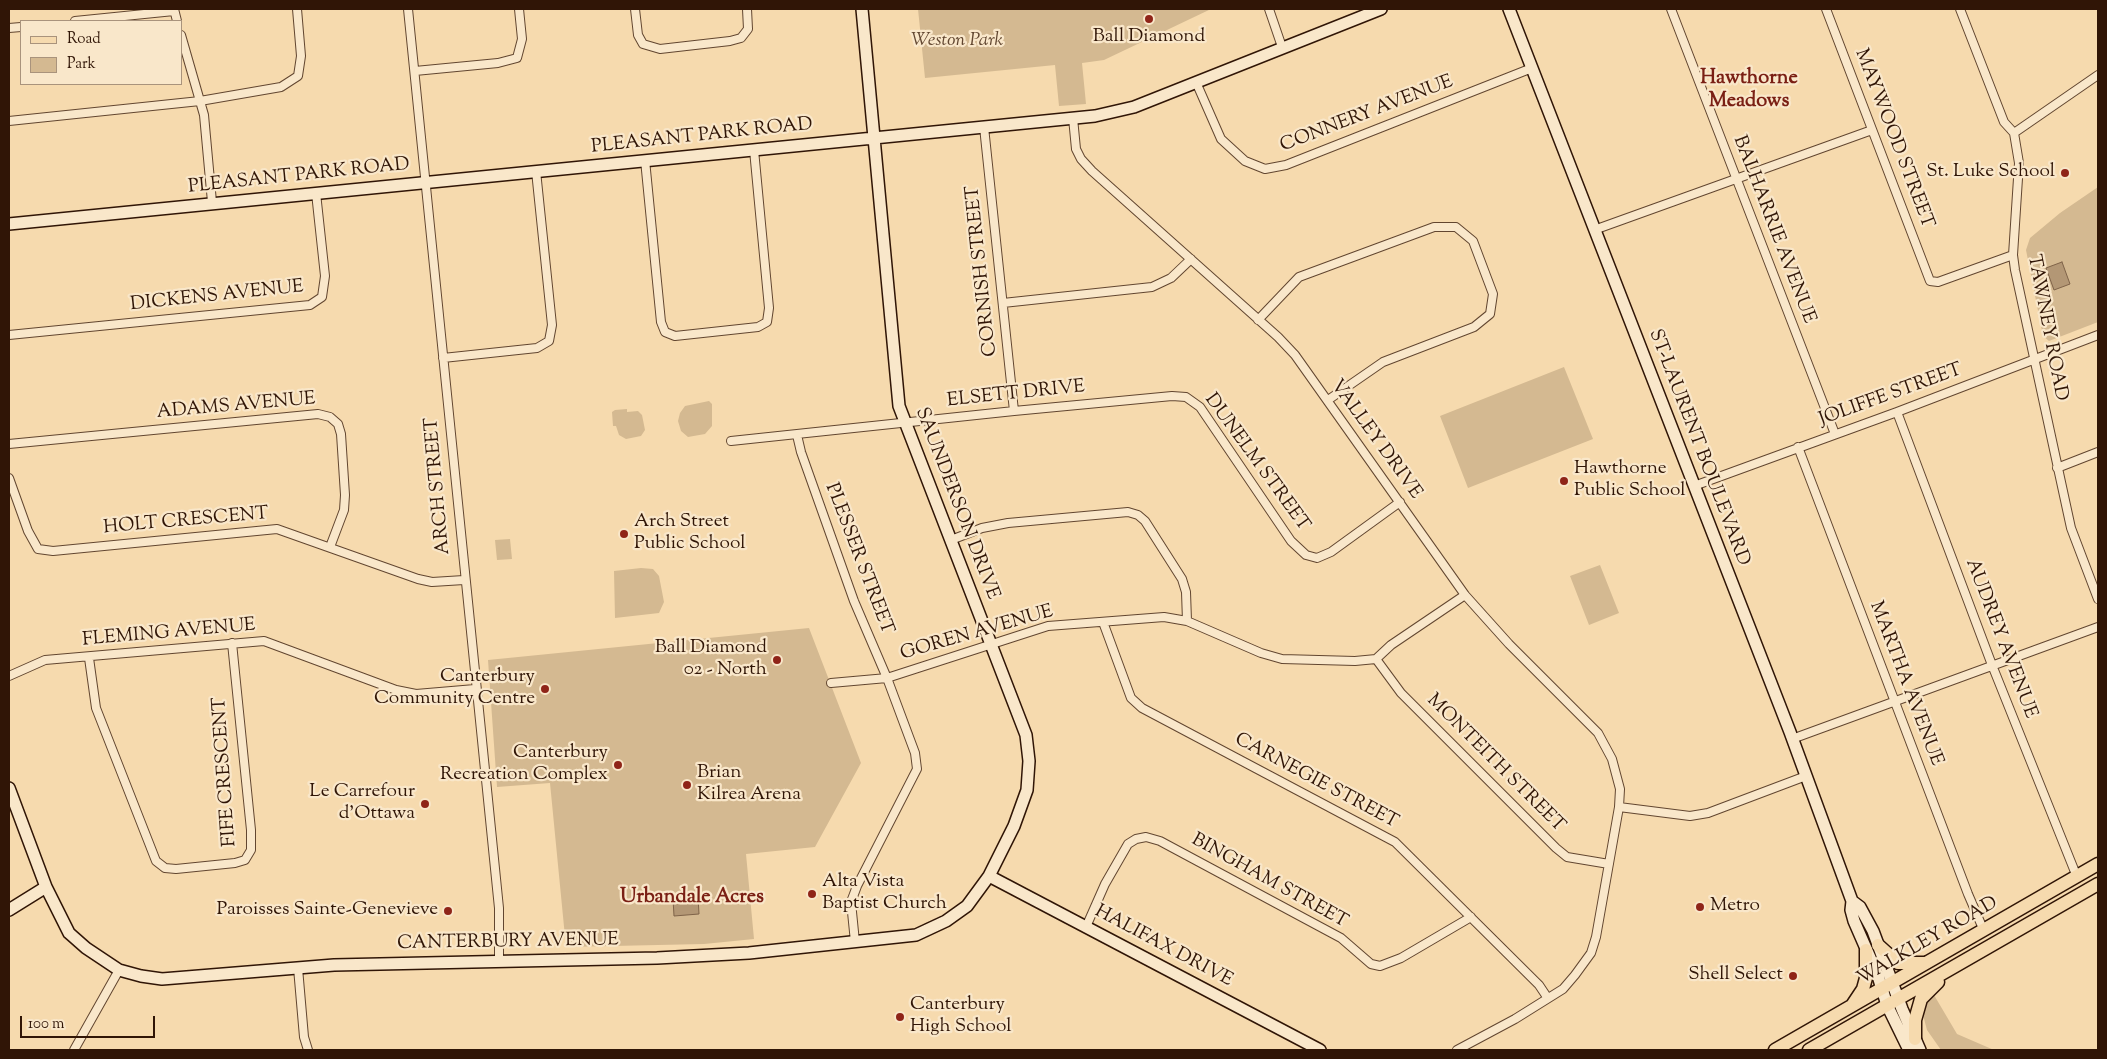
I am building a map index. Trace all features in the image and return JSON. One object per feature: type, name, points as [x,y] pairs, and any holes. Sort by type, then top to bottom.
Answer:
[{"type":"main road","name":"WALKLEY ROAD","points":[[1775,1050],[2098,864]]},
{"type":"main road","name":"WALKLEY ROAD","points":[[1809,1050],[2098,884]]},
{"type":"main road","points":[[1849,1008],[1863,989],[1872,947],[1898,963],[1911,965],[1929,963]]},
{"type":"main road","points":[[1915,1047],[1915,1020],[1921,999],[1954,966]]},
{"type":"street","points":[[9,121],[200,101],[280,87],[298,76],[301,56],[297,9]]},
{"type":"street","name":"ARCH STREET","points":[[408,9],[427,182],[464,580],[499,908],[499,960]]},
{"type":"street","points":[[415,71],[498,63],[517,58],[522,39],[519,9]]},
{"type":"street","points":[[635,9],[638,35],[643,44],[660,48],[741,38],[748,29],[747,9]]},
{"type":"street","name":"SAUNDERSON DRIVE","points":[[862,9],[899,406],[1026,735],[1029,761],[1027,790],[1014,826],[989,876]]},
{"type":"street","points":[[1269,9],[1282,47]]},
{"type":"street","name":"PLEASANT PARK ROAD","points":[[9,224],[212,202],[754,150],[875,136],[1095,116],[1134,107],[1381,9]]},
{"type":"street","name":"ST-LAURENT BOULEVARD","points":[[1509,9],[1792,739],[1852,901],[1866,917],[1872,947],[1892,1001],[1915,1047]]},
{"type":"street","name":"BALHARRIE AVENUE","points":[[1671,9],[1835,434]]},
{"type":"street","name":"MAYWOOD STREET","points":[[1826,9],[1930,281],[1938,282],[2013,255]]},
{"type":"street","name":"TAWNEY ROAD","points":[[1960,9],[2004,122],[2014,133],[2018,163],[2013,255],[2015,270],[2036,360],[2056,468],[2071,528],[2098,599]]},
{"type":"street","points":[[84,20],[174,10]]},
{"type":"street","points":[[182,38],[204,115],[212,202]]},
{"type":"street","name":"CONNERY AVENUE","points":[[1196,82],[1221,139],[1245,161],[1265,169],[1286,165],[1532,68]]},
{"type":"street","points":[[2014,133],[2098,75]]},
{"type":"street","name":"VALLEY DRIVE","points":[[1073,118],[1076,149],[1081,159],[1092,172],[1191,259],[1295,355],[1465,594],[1510,644],[1598,733],[1614,766],[1620,788],[1620,807],[1596,937],[1591,953],[1563,989],[1547,997],[1515,1019],[1457,1050]]},
{"type":"street","name":"CORNISH STREET","points":[[984,127],[1004,302],[1014,411]]},
{"type":"street","points":[[1594,230],[1872,130]]},
{"type":"street","points":[[645,160],[661,322],[666,332],[675,336],[758,327],[767,322],[769,308],[754,150]]},
{"type":"street","points":[[443,358],[537,348],[549,341],[552,325],[536,170]]},
{"type":"street","name":"DICKENS AVENUE","points":[[9,335],[310,305],[322,297],[325,276],[316,193]]},
{"type":"street","points":[[1258,320],[1299,277],[1434,227],[1456,227],[1473,241],[1493,294],[1490,314],[1474,327],[1382,362],[1328,400]]},
{"type":"street","points":[[1004,302],[1152,287],[1170,278],[1191,259]]},
{"type":"street","name":"JOLIFFE STREET","points":[[1694,486],[1897,412],[2098,335]]},
{"type":"street","name":"ELSETT DRIVE","points":[[731,441],[1014,411],[1172,396],[1186,397]]},
{"type":"street","name":"DUNELM STREET","points":[[1186,397],[1200,407],[1291,541],[1306,555],[1317,558],[1331,552],[1400,502]]},
{"type":"street","name":"AUDREY AVENUE","points":[[1897,412],[1992,665],[2077,876]]},
{"type":"street","name":"ADAMS AVENUE","points":[[9,444],[318,414],[330,417],[338,424],[341,434],[346,495],[344,510],[330,547]]},
{"type":"street","name":"PLESSER STREET","points":[[797,435],[801,452],[854,601],[887,678],[915,752],[917,769],[857,886],[851,902],[854,942]]},
{"type":"street","name":"MARTHA AVENUE","points":[[1798,448],[1984,931]]},
{"type":"street","points":[[2056,468],[2098,452]]},
{"type":"street","name":"HOLT CRESCENT","points":[[9,478],[28,531],[38,549],[53,551],[277,529],[418,579],[432,582],[464,580]]},
{"type":"street","points":[[951,540],[982,528],[1008,523],[1128,512],[1138,515],[1145,521],[1182,578],[1186,592],[1187,621]]},
{"type":"street","points":[[1376,658],[1391,645],[1465,594]]},
{"type":"street","name":"GOREN AVENUE","points":[[831,683],[887,678],[1048,626],[1164,617],[1187,621],[1261,653],[1282,659],[1355,661],[1376,658]]},
{"type":"street","name":"CARNEGIE STREET","points":[[1103,622],[1130,698],[1142,708],[1395,842],[1539,985],[1547,997]]},
{"type":"street","points":[[1792,739],[2098,627]]},
{"type":"street","name":"FLEMING AVENUE","points":[[9,676],[45,660],[89,658],[264,641],[396,690],[416,694],[475,688]]},
{"type":"street","name":"FIFE CRESCENT","points":[[89,658],[96,708],[156,861],[165,868],[235,863],[245,860],[251,850],[251,830],[232,643]]},
{"type":"street","name":"MONTEITH STREET","points":[[1376,658],[1401,693],[1556,848],[1567,857],[1609,864]]},
{"type":"street","points":[[1620,807],[1690,816],[1708,812],[1806,776]]},
{"type":"street","name":"CANTERBURY AVENUE","points":[[9,788],[46,887],[69,933],[86,948],[120,970],[162,979],[334,965],[656,958],[749,953],[854,942],[916,934],[946,922],[967,906],[989,876]]},
{"type":"street","name":"BINGHAM STREET","points":[[1086,927],[1105,884],[1128,844],[1136,839],[1146,837],[1160,840],[1341,938],[1371,964],[1380,966],[1401,958],[1471,917]]},
{"type":"street","name":"HALIFAX DRIVE","points":[[989,876],[1320,1050]]},
{"type":"street","points":[[9,910],[46,887]]},
{"type":"street","points":[[298,968],[304,1037],[308,1050]]},
{"type":"street","points":[[74,1050],[120,970]]},
{"type":"green space","name":"Weston Park","points":[[918,9],[1211,9],[1104,60],[1082,63],[1086,104],[1059,106],[1055,65],[925,78]]},
{"type":"green space","points":[[2098,187],[2098,322],[2049,341],[2043,336],[2026,250],[2030,238],[2060,213]]},
{"type":"green space","points":[[1564,367],[1593,439],[1468,488],[1440,416]]},
{"type":"green space","points":[[709,401],[712,404],[712,426],[705,434],[688,437],[681,431],[678,421],[680,413],[685,406]]},
{"type":"green space","points":[[627,409],[627,412],[638,411],[642,415],[645,430],[641,436],[626,439],[619,435],[616,426],[613,426],[612,412]]},
{"type":"green space","points":[[510,539],[512,559],[497,560],[495,540]]},
{"type":"green space","points":[[1600,565],[1619,613],[1589,625],[1570,576]]},
{"type":"green space","points":[[641,568],[653,569],[659,576],[664,602],[659,613],[615,618],[614,571]]},
{"type":"green space","points":[[809,628],[861,763],[815,847],[746,854],[754,939],[704,944],[566,947],[550,783],[497,787],[488,660]]},
{"type":"green space","points":[[1934,995],[1957,1034],[1994,1050],[1941,1050],[1927,1030],[1923,1015],[1927,1002]]},
{"type":"shaded area","points":[[2062,262],[2070,284],[2054,290],[2046,268]]},
{"type":"shaded area","points":[[698,897],[699,914],[674,916],[673,899]]},
{"type":"place","name":"Ball Diamond","points":[[1149,19]]},
{"type":"place","name":"St. Luke School","points":[[2065,173]]},
{"type":"place","name":"Hawthorne Public School","points":[[1564,481]]},
{"type":"place","name":"Arch Street Public School","points":[[624,534]]},
{"type":"place","name":"Ball Diamond 02 - North","points":[[777,660]]},
{"type":"place","name":"Canterbury Community Centre","points":[[545,689]]},
{"type":"place","name":"Canterbury Recreation Complex","points":[[618,765]]},
{"type":"place","name":"Brian Kilrea Arena","points":[[687,785]]},
{"type":"place","name":"Le Carrefour d'Ottawa","points":[[425,804]]},
{"type":"place","name":"Alta Vista Baptist Church","points":[[812,894]]},
{"type":"place","name":"Metro","points":[[1700,907]]},
{"type":"place","name":"Paroisses Sainte-Genevieve","points":[[448,911]]},
{"type":"place","name":"Shell Select","points":[[1793,976]]},
{"type":"place","name":"Canterbury High School","points":[[900,1017]]},
{"type":"district","name":"Hawthorne Meadows","points":[[1749,92]]},
{"type":"district","name":"Urbandale Acres","points":[[692,899]]}]
